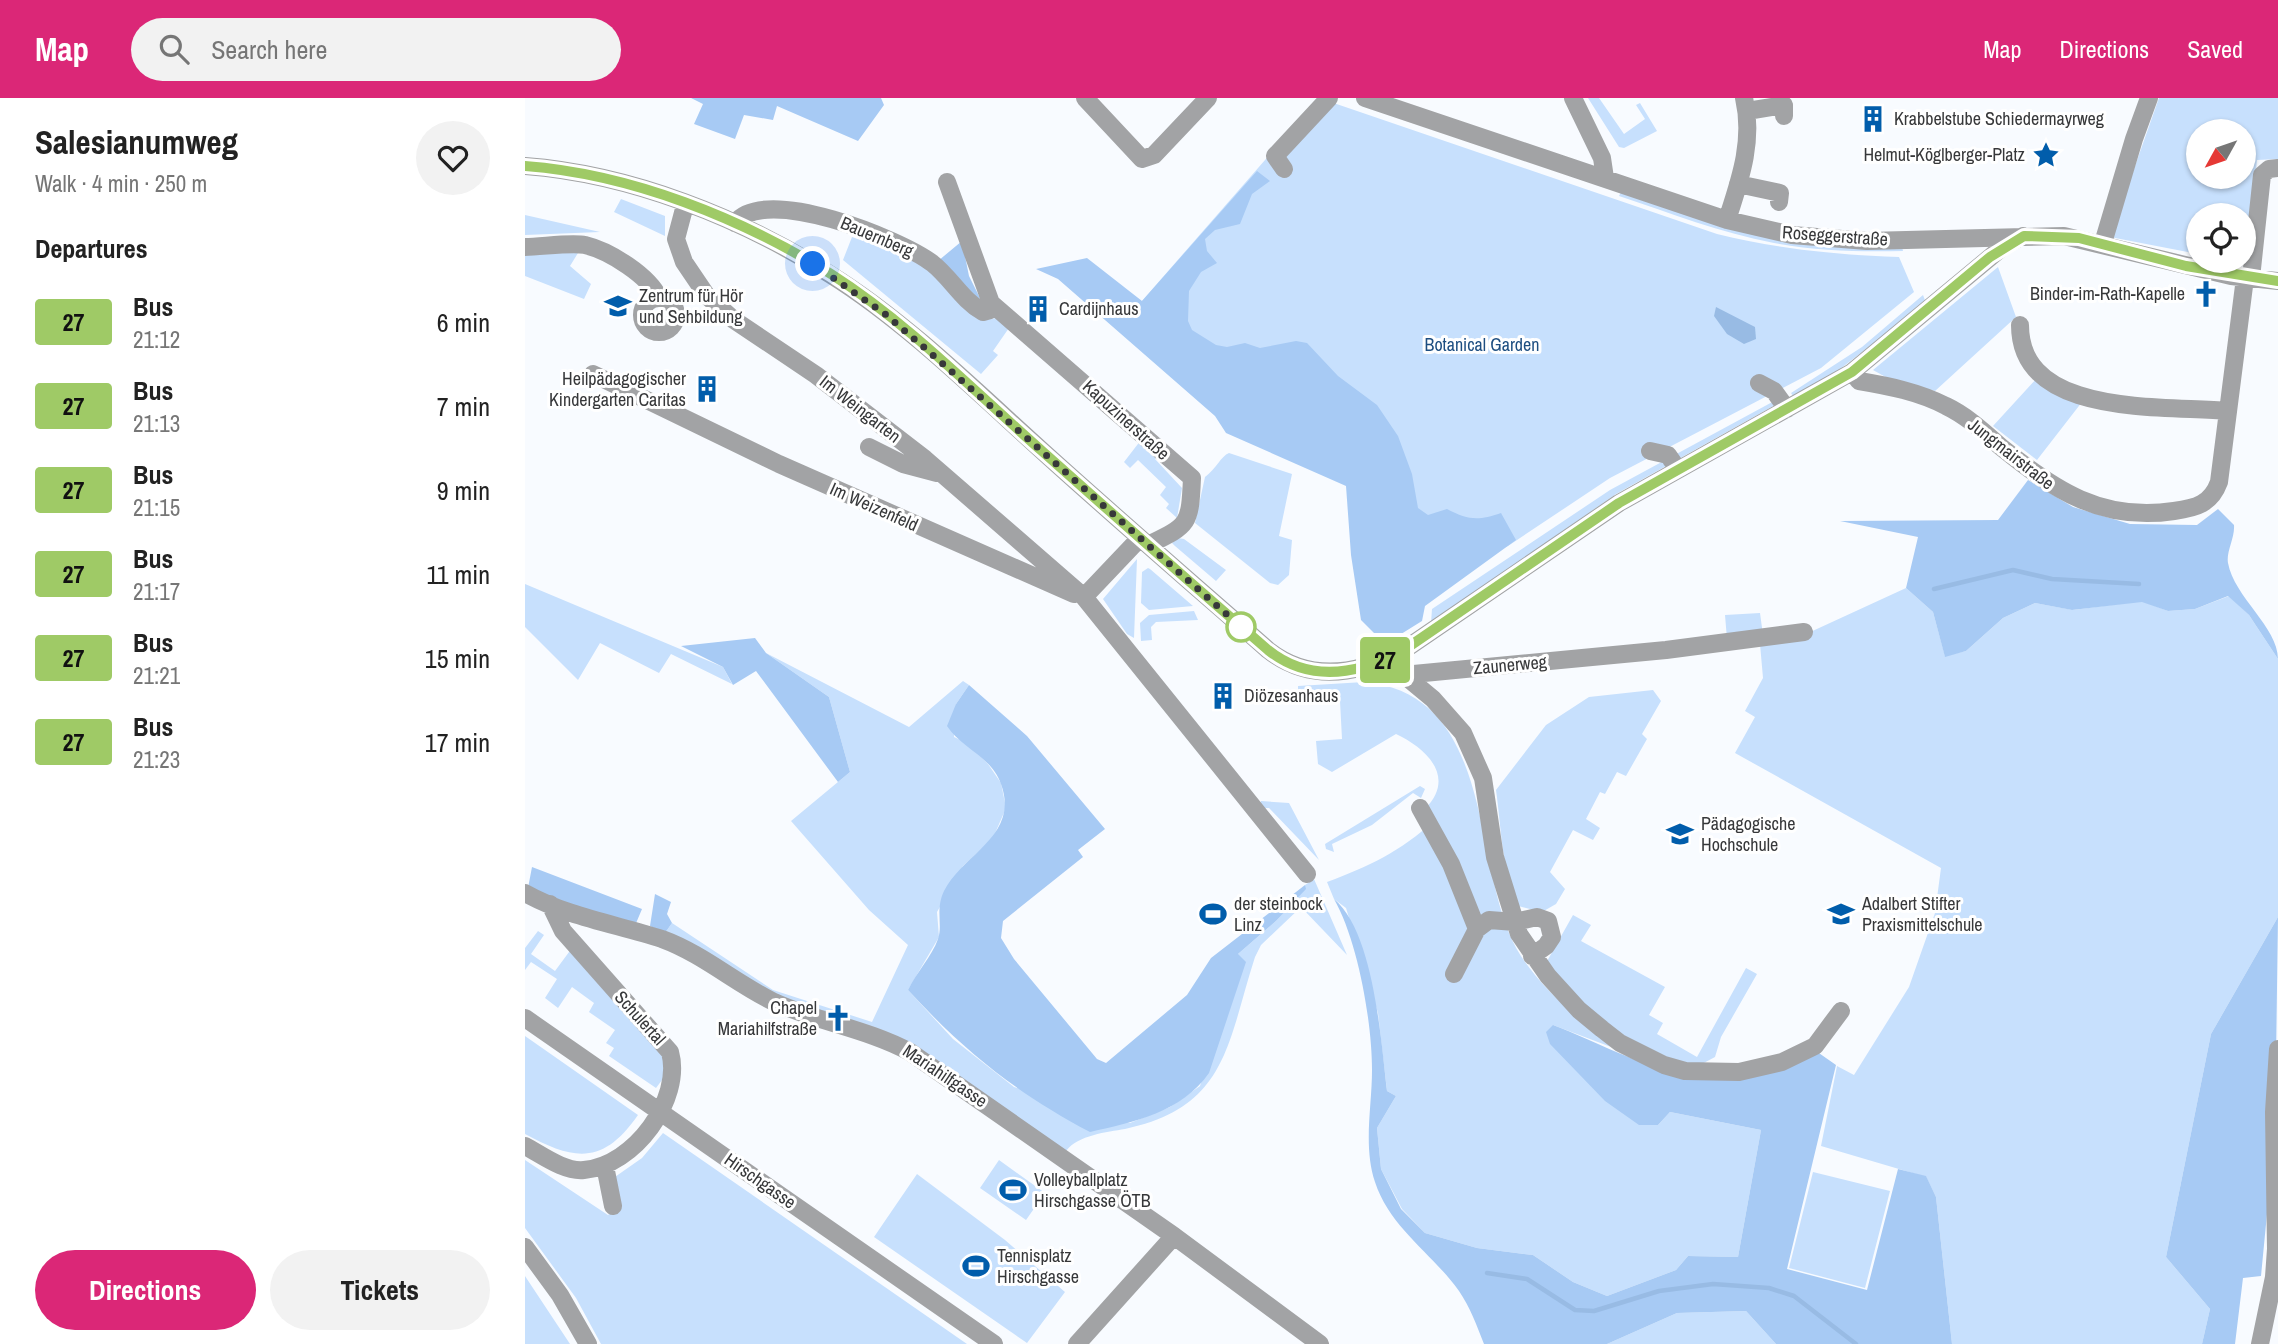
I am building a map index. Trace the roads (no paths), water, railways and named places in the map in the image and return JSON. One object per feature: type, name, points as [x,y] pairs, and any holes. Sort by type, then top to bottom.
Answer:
[{"type":"street","points":[[1086,98],[1142,159],[1154,155],[1208,98]]},
{"type":"street","points":[[1285,169],[1275,156],[1329,98]]},
{"type":"street","name":"Roseggerstraße","points":[[1365,98],[1727,220],[1792,235],[1834,240],[2064,236],[2103,243],[2163,261],[2248,278],[2278,281]]},
{"type":"street","points":[[1573,98],[1602,158],[1605,178]]},
{"type":"street","points":[[2103,243],[2149,98]]},
{"type":"street","points":[[1727,220],[1746,160],[1745,105],[1784,105],[1784,116]]},
{"type":"street","points":[[525,166],[596,176],[685,205],[734,223],[832,275],[885,314],[1289,665],[1305,671],[1329,673],[1362,668],[1386,660],[1619,503],[1852,372],[1990,257],[2024,236]]},
{"type":"street","name":"Jungmairstraße","points":[[1852,372],[1859,381],[1914,393],[1947,406],[1971,421],[2058,491],[2092,504],[2130,513],[2201,506],[2211,498],[2219,482],[2262,175],[2269,169],[2278,168]]},
{"type":"street","points":[[947,182],[992,303]]},
{"type":"street","points":[[1738,184],[1780,193],[1779,202]]},
{"type":"street","name":"Im Weingarten","points":[[685,205],[676,239],[684,262],[707,296],[734,320],[816,375],[944,474],[1084,597]]},
{"type":"street","name":"Bauernberg","points":[[734,223],[744,214],[757,211],[816,215],[841,221],[914,251],[946,275],[969,303],[983,312],[991,310],[992,303]]},
{"type":"street","points":[[525,247],[585,245],[639,272],[653,285],[659,299]]},
{"type":"street","name":"Kapuzinerstraße","points":[[992,303],[1192,478],[1187,522],[1177,531],[1144,541]]},
{"type":"street","points":[[2020,325],[2024,349],[2032,367],[2049,382],[2080,398],[2228,411]]},
{"type":"street","name":"Im Weizenfeld","points":[[593,374],[974,552],[1084,597]]},
{"type":"street","points":[[1759,383],[1774,391],[1787,409]]},
{"type":"street","points":[[869,447],[903,464],[944,474]]},
{"type":"street","points":[[1650,451],[1668,455],[1677,468]]},
{"type":"street","points":[[1144,541],[1084,597],[1307,874]]},
{"type":"street","name":"Zaunerweg","points":[[1403,675],[1767,639],[1804,632]]},
{"type":"street","points":[[1386,660],[1450,715],[1476,758],[1483,778],[1495,857],[1515,922],[1532,956],[1579,1010],[1620,1043],[1664,1065],[1685,1071],[1739,1072],[1782,1062],[1815,1046],[1840,1011]]},
{"type":"street","points":[[1420,808],[1451,864],[1477,929]]},
{"type":"street","name":"Mariahilfgasse","points":[[525,894],[608,926],[663,940],[710,962],[773,1001],[894,1043],[954,1080],[1174,1236],[1320,1344]]},
{"type":"street","name":"Schulertal","points":[[525,1146],[573,1170],[583,1171],[605,1166],[631,1150],[659,1111],[671,1085],[674,1068],[670,1052],[563,931],[550,904]]},
{"type":"street","points":[[1454,974],[1477,929],[1489,919],[1515,922],[1542,918],[1552,926],[1549,942],[1532,956]]},
{"type":"street","name":"Hirschgasse","points":[[525,1018],[994,1344]]},
{"type":"street","points":[[2260,1344],[2275,1258],[2274,1112],[2278,1049]]},
{"type":"street","points":[[605,1166],[613,1206]]},
{"type":"street","points":[[1077,1344],[1174,1236]]},
{"type":"street","points":[[525,1247],[560,1295],[588,1344]]},
{"type":"waterway","points":[[1934,589],[2013,570],[2052,579],[2139,584]]},
{"type":"waterway","points":[[1487,1273],[1527,1279],[1575,1310],[1594,1311],[1659,1291],[1713,1284],[1769,1288],[1794,1296],[1856,1344]]},
{"type":"place","name":"Krabbelstube Schiedermayrweg","points":[[1873,119]]},
{"type":"place","name":"Helmut-Köglberger-Platz","points":[[2046,155]]},
{"type":"place","name":"Binder-im-Rath-Kapelle","points":[[2206,294]]},
{"type":"place","name":"Zentrum für Hör und Sehbildung","points":[[618,306]]},
{"type":"place","name":"Cardijnhaus","points":[[1038,309]]},
{"type":"place","name":"Heilpädagogischer Kindergarten Caritas","points":[[707,389]]},
{"type":"place","name":"Diözesanhaus","points":[[1223,696]]},
{"type":"place","name":"Pädagogische Hochschule","points":[[1680,834]]},
{"type":"place","name":"der steinbock Linz","points":[[1213,914]]},
{"type":"place","name":"Adalbert Stifter Praxismittelschule","points":[[1841,914]]},
{"type":"place","name":"Chapel Mariahilfstraße","points":[[838,1018]]},
{"type":"place","name":"Volleyballplatz Hirschgasse ÖTB","points":[[1013,1190]]},
{"type":"place","name":"Tennisplatz Hirschgasse","points":[[976,1266]]},
{"type":"park label","name":"Botanical Garden","points":[[1482,345]]}]
